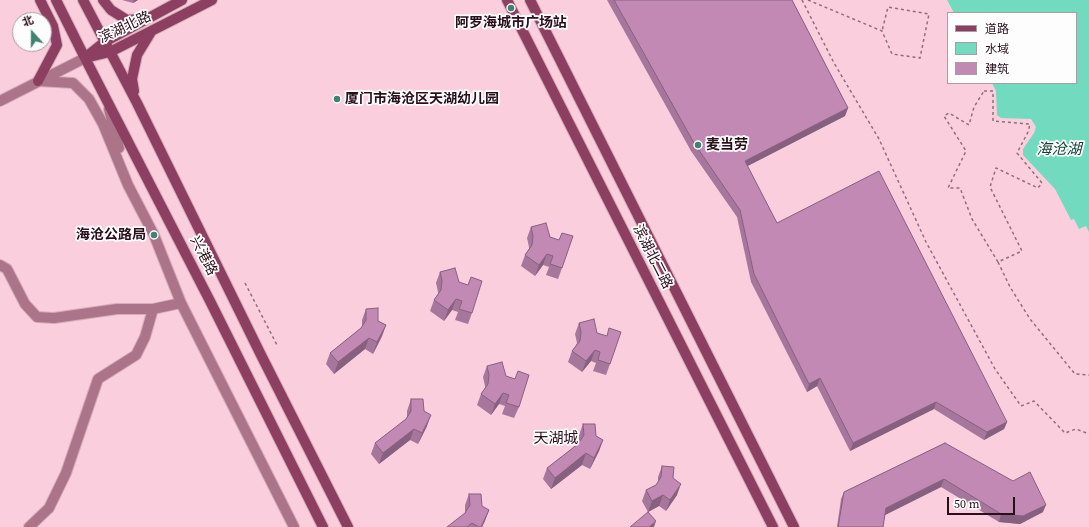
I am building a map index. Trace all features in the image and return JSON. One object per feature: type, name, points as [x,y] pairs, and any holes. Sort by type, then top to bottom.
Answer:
[{"type":"street","name":"兴港路","points":[[56,0],[214,308],[323,527]]},
{"type":"street","name":"兴港路","points":[[83,0],[106,41],[110,52],[137,103],[260,353],[348,527]]},
{"type":"street","points":[[103,0],[111,10],[127,20],[145,19]]},
{"type":"street","name":"滨湖北路","points":[[85,58],[106,41],[182,0]]},
{"type":"street","name":"滨湖北路","points":[[85,58],[110,52],[212,0]]},
{"type":"street","name":"滨湖北二路","points":[[507,0],[772,527]]},
{"type":"street","name":"滨湖北二路","points":[[530,0],[794,527]]},
{"type":"street","points":[[38,81],[57,45],[53,26],[41,1]]},
{"type":"street","points":[[137,103],[132,79],[133,73],[137,55],[152,31]]},
{"type":"street","points":[[0,101],[85,58]]},
{"type":"street","points":[[38,81],[73,83],[89,98],[103,124],[128,185],[154,235],[181,303],[294,527]]},
{"type":"street","points":[[106,100],[128,185]]},
{"type":"street","points":[[0,265],[7,269],[25,304],[37,317],[54,318],[117,309],[153,309],[181,303]]},
{"type":"street","points":[[29,527],[49,508],[66,473],[98,379],[136,355],[145,337],[153,309]]},
{"type":"path","points":[[802,0],[834,63],[879,139],[926,242],[996,369],[1021,406],[1034,401],[1065,433],[1076,429],[1089,434]]},
{"type":"path","points":[[808,0],[882,31],[892,54],[920,58],[929,14],[888,7],[882,31]]},
{"type":"path","points":[[998,262],[1022,250],[990,187],[996,168],[1038,188],[1042,183],[1017,153],[1028,132],[1030,124],[993,121],[993,91],[984,91],[974,107],[969,125],[949,113],[944,116],[966,151],[948,188],[960,188],[972,219],[998,262],[1010,287],[1030,319],[1075,374],[1089,374]]},
{"type":"path","points":[[245,283],[277,345]]},
{"type":"water","name":"海沧湖","points":[[947,0],[1089,0],[1089,232],[1086,226],[1079,229],[1074,219],[1071,220],[1055,189],[1023,155],[1023,149],[1034,133],[1036,127],[1031,119],[1001,118],[997,115],[996,91],[992,84],[1077,84],[1077,12],[953,12]]},
{"type":"building","points":[[614,0],[792,0],[848,108],[745,161],[777,223],[879,171],[1007,422],[987,432],[936,402],[853,443],[820,378],[809,384],[754,274],[740,210],[694,143]]},
{"type":"building","points":[[546,223],[550,237],[559,240],[562,233],[573,236],[562,268],[550,264],[553,256],[547,254],[539,265],[525,255],[532,245],[533,236],[531,227]]},
{"type":"building","points":[[455,268],[459,282],[468,285],[471,277],[482,281],[472,313],[459,309],[462,301],[456,299],[448,310],[434,300],[441,290],[442,280],[440,272]]},
{"type":"building","points":[[378,308],[378,321],[386,325],[377,342],[369,338],[338,362],[330,353],[361,328],[366,320],[366,309]]},
{"type":"building","points":[[594,319],[597,333],[607,336],[609,328],[621,332],[610,364],[598,360],[600,352],[595,350],[586,361],[572,351],[580,341],[581,332],[579,323]]},
{"type":"building","points":[[502,362],[506,376],[515,379],[518,371],[529,375],[519,407],[506,403],[509,395],[503,393],[495,404],[481,394],[488,384],[489,375],[487,366]]},
{"type":"building","points":[[411,399],[423,399],[424,411],[431,415],[422,433],[414,429],[383,453],[375,443],[406,419],[411,411]]},
{"type":"building","points":[[583,424],[595,424],[596,436],[603,440],[594,458],[586,453],[555,478],[547,468],[578,444],[584,435]]},
{"type":"building","points":[[945,443],[1013,481],[1030,472],[1046,505],[1023,516],[1001,514],[944,479],[886,508],[883,527],[838,527],[844,492]]},
{"type":"building","points":[[662,466],[674,467],[673,478],[681,484],[670,500],[663,495],[652,501],[646,490],[656,485],[661,477]]},
{"type":"building","points":[[469,494],[481,494],[482,506],[489,510],[481,527],[472,523],[467,527],[447,527],[465,513],[470,505]]},
{"type":"building","points":[[648,512],[656,521],[649,527],[630,527]]},
{"type":"place","name":"阿罗海城市广场站","points":[[511,8]]},
{"type":"place","name":"厦门市海沧区天湖幼儿园","points":[[337,99]]},
{"type":"place","name":"麦当劳","points":[[698,145]]},
{"type":"place","name":"海沧公路局","points":[[154,235]]},
{"type":"district","name":"天湖城","points":[[556,439]]}]
